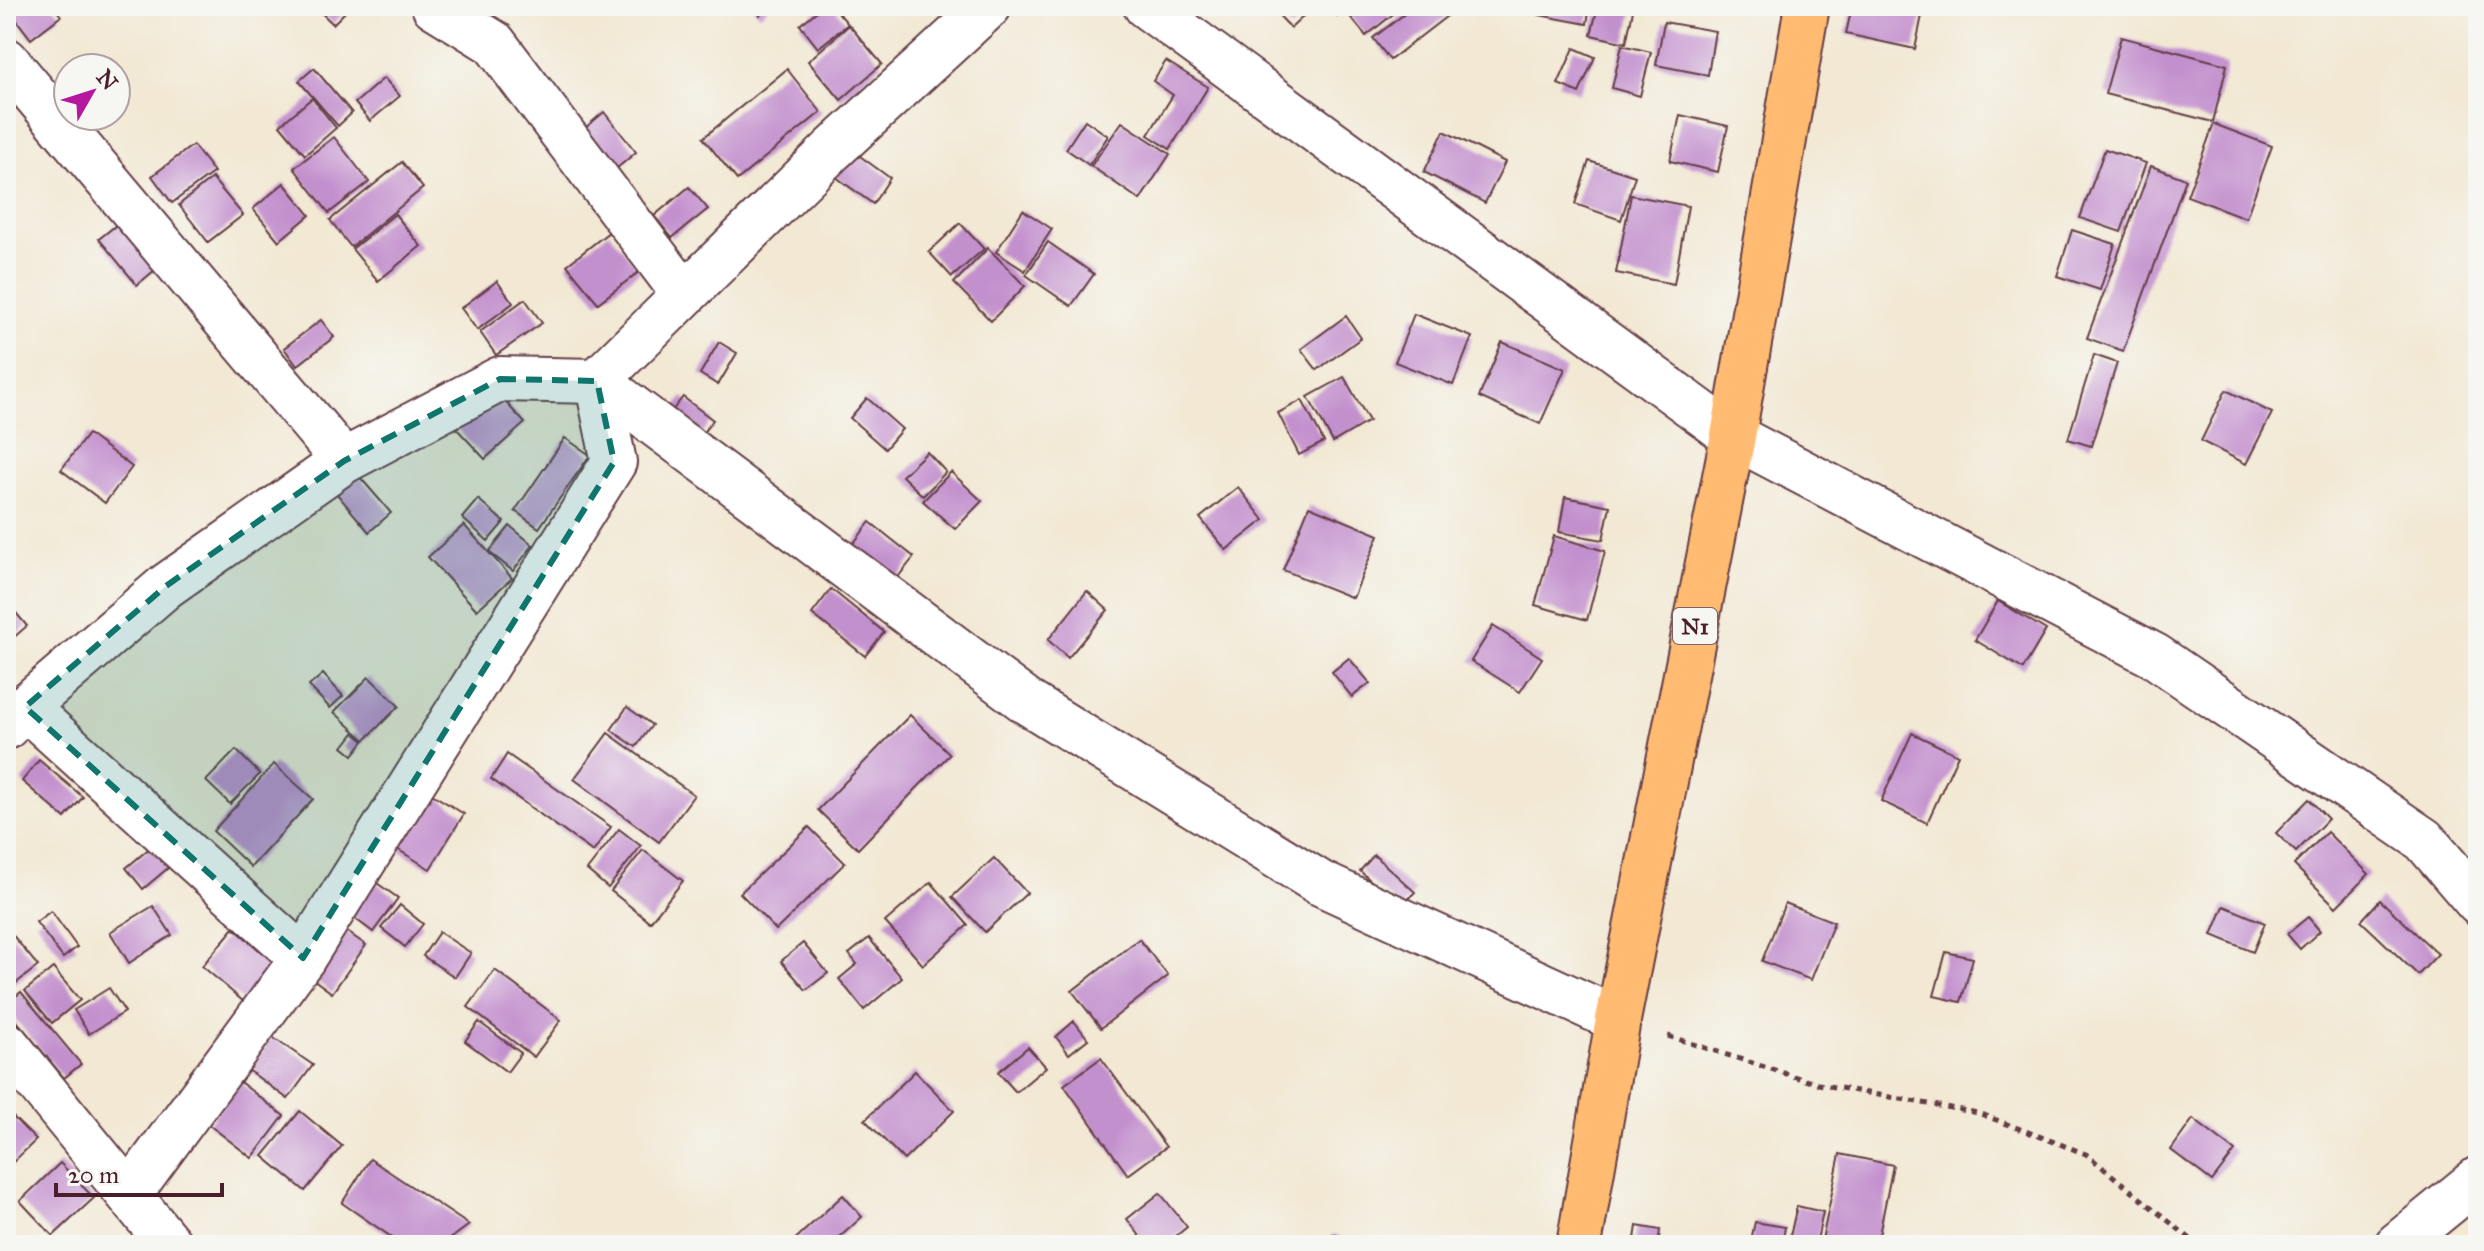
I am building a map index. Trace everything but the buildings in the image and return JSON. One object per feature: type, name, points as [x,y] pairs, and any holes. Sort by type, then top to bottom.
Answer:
[{"type":"main road","name":"N1","points":[[1579,1245],[1618,1020],[1733,436],[1807,6]]},
{"type":"street","points":[[434,6],[494,43],[684,294]]},
{"type":"street","points":[[597,381],[832,150],[989,6]]},
{"type":"street","points":[[1146,6],[1733,436],[2155,656],[2424,840],[2478,903]]},
{"type":"street","points":[[6,60],[344,461]]},
{"type":"street","points":[[303,958],[16,717],[166,586],[344,461],[500,379],[597,381],[1027,702],[1320,883],[1618,1020]]},
{"type":"street","points":[[130,1193],[303,958],[614,462],[597,381]]},
{"type":"street","points":[[6,1044],[170,1245]]},
{"type":"street","points":[[2397,1245],[2478,1179]]},
{"type":"path","points":[[1618,1020],[1818,1084],[1978,1113],[2086,1154],[2198,1245]]},
{"type":"highlighted area","points":[[500,379],[597,381],[614,462],[303,958],[25,707],[166,586],[344,461]]}]
